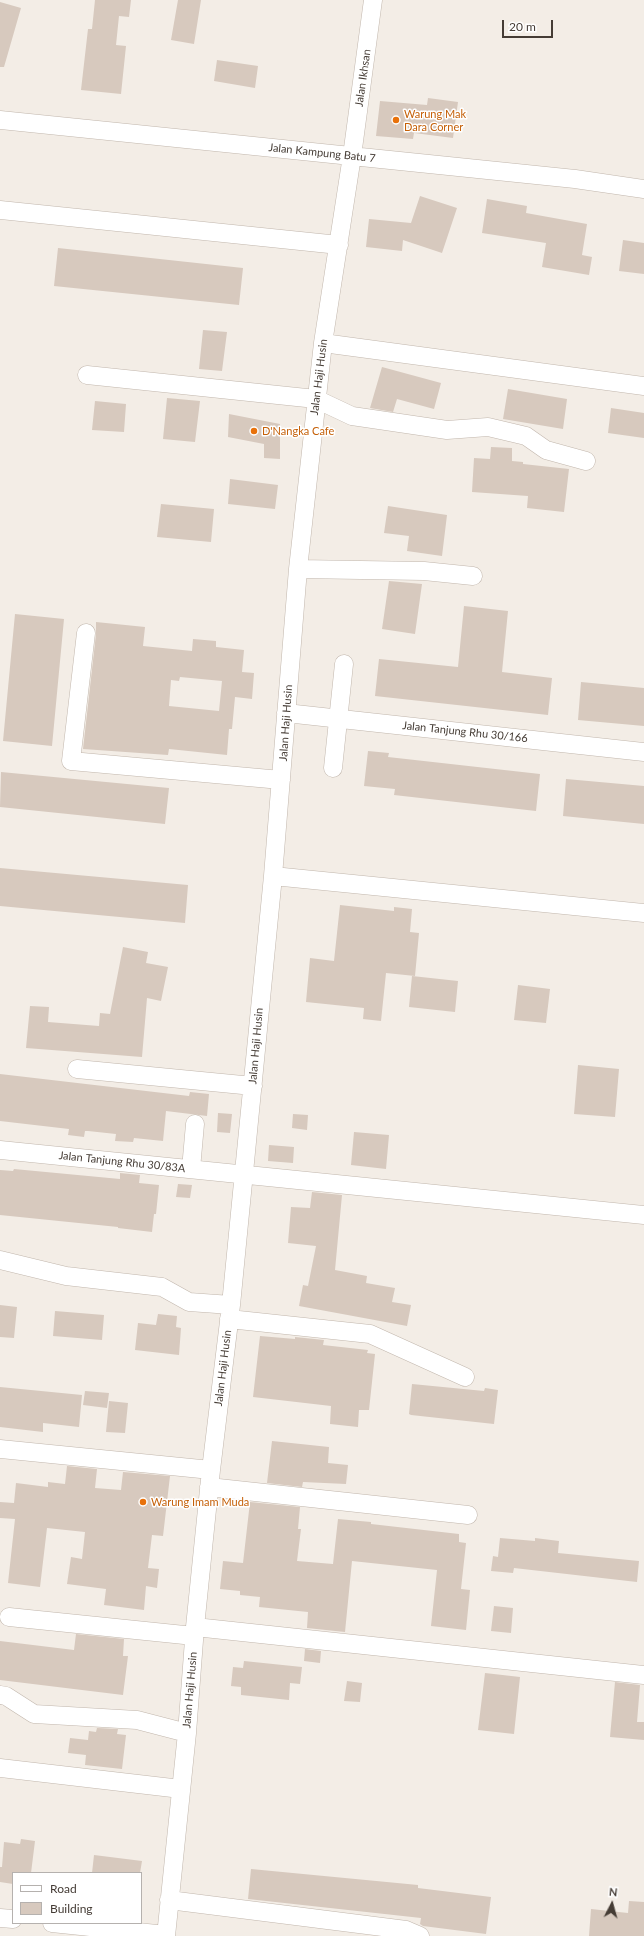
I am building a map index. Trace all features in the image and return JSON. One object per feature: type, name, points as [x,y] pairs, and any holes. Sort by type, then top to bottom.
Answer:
[{"type":"street","name":"Jalan Ikhsan","points":[[352,156],[373,0]]},
{"type":"street","name":"Jalan Kampung Batu 7","points":[[0,120],[575,179],[644,188]]},
{"type":"street","name":"Jalan Haji Husin","points":[[166,1935],[187,1733],[210,1478],[230,1312],[253,1086],[282,780],[298,569],[323,343],[352,156]]},
{"type":"street","points":[[0,210],[339,245]]},
{"type":"street","points":[[323,343],[644,386]]},
{"type":"street","points":[[87,375],[316,399],[352,416],[447,430],[488,427],[526,436],[546,450],[586,461]]},
{"type":"street","points":[[298,569],[424,571],[473,576]]},
{"type":"street","points":[[86,633],[71,761],[282,780]]},
{"type":"street","points":[[333,768],[344,664]]},
{"type":"street","name":"Jalan Tanjung Rhu 30/166","points":[[286,712],[644,752]]},
{"type":"street","points":[[273,876],[644,913]]},
{"type":"street","points":[[77,1069],[253,1086]]},
{"type":"street","points":[[191,1169],[195,1124]]},
{"type":"street","name":"Jalan Tanjung Rhu 30/83A","points":[[0,1150],[644,1216]]},
{"type":"street","points":[[0,1260],[66,1276],[162,1287],[189,1302],[230,1312],[370,1334],[465,1377]]},
{"type":"street","points":[[0,1449],[468,1515]]},
{"type":"street","points":[[9,1617],[195,1631],[644,1675]]},
{"type":"street","points":[[0,1695],[6,1696],[34,1714],[137,1720],[187,1733]]},
{"type":"street","points":[[0,1768],[181,1789]]},
{"type":"street","points":[[169,1900],[406,1930],[420,1936]]},
{"type":"street","points":[[0,1918],[12,1919]]},
{"type":"street","points":[[62,1924],[166,1935]]},
{"type":"building","points":[[95,0],[131,0],[129,17],[119,16],[116,45],[126,46],[121,94],[81,90],[88,29],[92,29]]},
{"type":"building","points":[[178,0],[201,0],[194,44],[171,40]]},
{"type":"building","points":[[0,2],[21,8],[4,67],[0,67]]},
{"type":"building","points":[[217,60],[258,66],[255,88],[214,81]]},
{"type":"building","points":[[428,98],[458,102],[453,138],[414,133],[413,139],[376,136],[380,101],[427,105]]},
{"type":"building","points":[[420,196],[457,208],[442,253],[403,240],[402,251],[366,247],[369,219],[411,223]]},
{"type":"building","points":[[487,199],[527,206],[526,213],[587,224],[582,255],[592,257],[589,275],[542,267],[546,243],[482,233]]},
{"type":"building","points":[[623,240],[644,243],[644,274],[619,271]]},
{"type":"building","points":[[58,248],[243,268],[239,305],[54,286]]},
{"type":"building","points":[[203,330],[227,332],[222,371],[199,369]]},
{"type":"building","points":[[382,367],[441,383],[434,409],[397,399],[393,412],[370,408]]},
{"type":"building","points":[[508,389],[567,399],[563,429],[503,419]]},
{"type":"building","points":[[167,398],[200,401],[195,442],[163,439]]},
{"type":"building","points":[[95,401],[126,404],[124,432],[92,430]]},
{"type":"building","points":[[611,408],[644,413],[644,438],[608,433]]},
{"type":"building","name":"D'Nangka Cafe","points":[[229,414],[280,424],[280,459],[264,458],[264,444],[228,437]]},
{"type":"building","points":[[491,447],[512,448],[512,461],[523,462],[523,464],[569,469],[564,512],[527,508],[528,496],[472,492],[474,458],[490,459]]},
{"type":"building","points":[[230,479],[278,485],[275,509],[228,504]]},
{"type":"building","points":[[161,504],[214,509],[211,542],[157,537]]},
{"type":"building","points":[[388,506],[447,515],[442,556],[407,551],[409,536],[384,533]]},
{"type":"building","points":[[389,581],[422,584],[415,634],[382,629]]},
{"type":"building","points":[[464,606],[508,611],[502,672],[552,678],[548,715],[375,696],[379,659],[458,667]]},
{"type":"building","points":[[15,614],[64,619],[52,746],[3,741]]},
{"type":"building","points":[[96,622],[145,627],[143,646],[192,651],[193,639],[216,641],[216,647],[244,650],[242,672],[254,673],[252,699],[235,697],[232,729],[229,729],[227,755],[169,749],[168,755],[83,749],[96,634]],"holes":[[[180,677],[222,681],[219,711],[169,706],[171,680],[179,681]]]},
{"type":"building","points":[[581,682],[644,688],[644,726],[578,720]]},
{"type":"building","points":[[368,751],[389,753],[388,757],[540,774],[536,811],[394,795],[395,789],[364,786]]},
{"type":"building","points":[[1,772],[169,788],[165,824],[0,807]]},
{"type":"building","points":[[566,779],[644,786],[644,824],[563,816]]},
{"type":"building","points":[[0,868],[188,885],[185,923],[0,906]]},
{"type":"building","points":[[340,905],[394,911],[394,907],[412,909],[410,932],[419,933],[415,976],[386,973],[381,1021],[363,1019],[364,1008],[306,1002],[310,958],[334,961]]},
{"type":"building","points":[[123,947],[148,952],[146,963],[168,967],[161,1001],[147,998],[142,1057],[26,1048],[30,1006],[49,1007],[48,1022],[99,1026],[100,1013],[110,1014]]},
{"type":"building","points":[[412,976],[458,981],[455,1012],[409,1007]]},
{"type":"building","points":[[518,985],[550,989],[546,1023],[514,1020]]},
{"type":"building","points":[[578,1065],[619,1069],[615,1117],[574,1114]]},
{"type":"building","points":[[0,1074],[189,1096],[190,1092],[209,1094],[207,1116],[166,1111],[163,1141],[134,1138],[133,1142],[115,1141],[116,1134],[88,1131],[85,1131],[84,1137],[68,1135],[69,1129],[0,1121]]},
{"type":"building","points":[[218,1113],[232,1114],[230,1133],[217,1132]]},
{"type":"building","points":[[293,1114],[308,1115],[307,1130],[292,1128]]},
{"type":"building","points":[[354,1132],[389,1135],[386,1169],[351,1165]]},
{"type":"building","points":[[269,1145],[294,1147],[293,1163],[268,1161]]},
{"type":"building","points":[[14,1169],[120,1179],[120,1173],[140,1175],[139,1183],[159,1185],[156,1214],[154,1214],[152,1232],[0,1215],[0,1170],[13,1171]]},
{"type":"building","points":[[178,1184],[192,1185],[190,1198],[176,1197]]},
{"type":"building","points":[[312,1192],[342,1195],[335,1270],[367,1276],[366,1283],[395,1288],[392,1302],[411,1305],[407,1326],[299,1306],[303,1285],[308,1286],[316,1246],[288,1243],[291,1207],[310,1208]]},
{"type":"building","points":[[0,1305],[17,1307],[14,1338],[0,1337]]},
{"type":"building","points":[[55,1311],[104,1315],[102,1340],[53,1336]]},
{"type":"building","points":[[158,1314],[177,1316],[176,1327],[181,1328],[179,1355],[135,1350],[138,1323],[156,1325]]},
{"type":"building","points":[[260,1336],[324,1340],[323,1345],[368,1350],[367,1353],[375,1354],[369,1410],[359,1410],[358,1427],[330,1424],[331,1406],[253,1397]]},
{"type":"building","points":[[412,1384],[484,1391],[485,1388],[498,1390],[494,1424],[411,1415],[409,1414]]},
{"type":"building","points":[[0,1387],[82,1395],[79,1427],[43,1423],[43,1432],[0,1427]]},
{"type":"building","points":[[85,1391],[109,1393],[107,1408],[83,1405]]},
{"type":"building","points":[[109,1401],[128,1403],[125,1433],[106,1432]]},
{"type":"building","points":[[272,1441],[329,1447],[328,1463],[348,1465],[346,1484],[303,1482],[302,1487],[267,1483]]},
{"type":"building","points":[[67,1466],[97,1469],[95,1488],[121,1490],[123,1472],[170,1476],[163,1536],[152,1535],[148,1568],[159,1569],[157,1588],[146,1586],[144,1610],[104,1605],[106,1589],[67,1584],[71,1557],[82,1559],[85,1532],[47,1528],[40,1587],[8,1583],[15,1519],[0,1518],[0,1502],[14,1503],[16,1483],[48,1487],[48,1482],[65,1484]]},
{"type":"building","points":[[250,1502],[300,1507],[298,1529],[301,1529],[297,1561],[333,1564],[338,1519],[459,1534],[459,1542],[466,1543],[461,1589],[470,1590],[466,1630],[431,1626],[437,1570],[352,1561],[345,1632],[307,1628],[308,1612],[259,1607],[260,1597],[240,1595],[240,1591],[220,1589],[223,1561],[243,1563]]},
{"type":"building","points":[[500,1538],[535,1541],[535,1538],[559,1541],[558,1553],[639,1561],[637,1582],[514,1568],[513,1573],[491,1571],[493,1556],[498,1557]]},
{"type":"building","points":[[494,1606],[513,1608],[511,1633],[491,1631]]},
{"type":"building","points":[[76,1634],[124,1639],[123,1656],[128,1656],[123,1695],[0,1680],[0,1641],[74,1650]]},
{"type":"building","points":[[305,1649],[321,1651],[320,1663],[304,1661]]},
{"type":"building","points":[[244,1661],[302,1667],[300,1684],[290,1683],[289,1700],[241,1695],[241,1687],[231,1686],[233,1667],[243,1668]]},
{"type":"building","points":[[485,1673],[520,1677],[514,1734],[478,1730]]},
{"type":"building","points":[[347,1681],[362,1683],[360,1702],[344,1701]]},
{"type":"building","points":[[615,1682],[640,1685],[637,1722],[644,1722],[644,1740],[610,1737]]},
{"type":"building","points":[[97,1728],[118,1729],[117,1734],[126,1735],[122,1769],[85,1765],[86,1755],[68,1753],[70,1738],[88,1740],[89,1731],[96,1732]]},
{"type":"building","points":[[21,1839],[35,1841],[31,1872],[12,1872],[12,1884],[0,1882],[0,1867],[2,1867],[4,1842],[20,1844]]},
{"type":"building","points":[[94,1855],[142,1861],[140,1872],[92,1872]]},
{"type":"building","points":[[251,1869],[418,1885],[418,1888],[491,1897],[486,1934],[423,1926],[420,1924],[421,1918],[248,1899]]},
{"type":"building","points":[[629,1901],[644,1902],[644,1936],[589,1936],[591,1909],[628,1913]]},
{"type":"place","name":"Warung Mak Dara Corner","points":[[396,120]]},
{"type":"place","name":"D'Nangka Cafe","points":[[254,431]]},
{"type":"place","name":"Warung Imam Muda","points":[[143,1502]]}]
